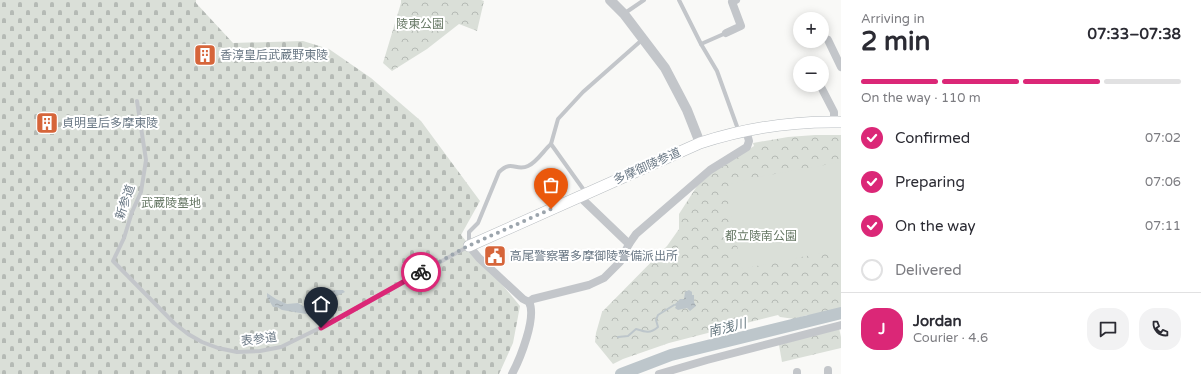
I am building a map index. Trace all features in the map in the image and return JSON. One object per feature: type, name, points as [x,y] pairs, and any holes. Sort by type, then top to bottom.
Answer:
[{"type":"main road","name":"多摩御陵参道","points":[[466,247],[700,143],[743,131],[769,126],[790,123],[837,122]]},
{"type":"street","points":[[610,0],[624,14],[668,72],[688,110],[700,143]]},
{"type":"street","points":[[726,33],[741,26],[733,1]]},
{"type":"street","points":[[829,42],[841,66]]},
{"type":"street","points":[[824,92],[834,112],[837,122]]},
{"type":"street","points":[[529,302],[533,299],[589,285],[604,278],[620,262],[636,234],[710,170],[747,147],[749,141],[743,131]]},
{"type":"street","points":[[583,195],[629,244]]},
{"type":"street","points":[[466,247],[523,300],[529,302]]},
{"type":"street","points":[[512,374],[523,346],[531,316],[531,306],[529,302]]},
{"type":"street","points":[[660,374],[706,360],[841,325]]},
{"type":"lane","points":[[624,14],[644,0]]},
{"type":"lane","points":[[679,0],[701,44],[717,71],[743,131]]},
{"type":"lane","points":[[701,44],[726,33]]},
{"type":"lane","points":[[466,247],[469,232],[478,223],[499,172],[511,165],[522,168],[529,166],[551,144],[558,118],[570,105],[643,39]]},
{"type":"lane","name":"新参道","points":[[113,261],[124,238],[132,212],[141,192],[146,160],[137,101]]},
{"type":"lane","points":[[551,144],[583,195]]},
{"type":"lane","name":"表参道","points":[[113,261],[174,323],[188,334],[202,342],[218,348],[237,352],[260,351],[281,347],[334,321],[466,247]]},
{"type":"green space","name":"武蔵陵墓地","points":[[0,0],[196,0],[196,3],[233,43],[303,41],[329,49],[371,78],[421,121],[480,201],[461,235],[520,306],[513,343],[499,374],[0,374]]},
{"type":"green space","name":"陵東公園","points":[[401,0],[484,1],[477,31],[459,24],[427,49],[392,71],[383,63]]},
{"type":"green space","name":"都立陵南公園","points":[[841,135],[841,309],[819,315],[807,315],[795,319],[780,317],[778,315],[669,343],[613,364],[595,342],[602,312],[667,246],[679,229],[679,214],[697,186],[713,172],[754,146],[753,143],[788,137]]},
{"type":"green space","points":[[841,162],[841,249],[742,269],[726,192],[730,184],[753,178]]},
{"type":"green space","points":[[839,328],[841,348],[782,362],[779,345]]},
{"type":"water","points":[[328,290],[343,290],[345,292],[325,302],[324,308],[306,314],[273,307],[267,297],[267,293],[287,304],[298,303],[308,307],[318,292],[323,293]]},
{"type":"water","points":[[689,290],[692,292],[692,295],[694,295],[694,302],[696,306],[690,311],[687,308],[678,310],[674,305],[680,299],[684,299],[685,292]]},
{"type":"waterway","points":[[618,337],[628,336],[636,329],[647,332],[652,331],[658,327],[656,320],[658,315],[674,305]]},
{"type":"waterway","name":"南浅川","points":[[621,374],[671,355],[841,313]]},
{"type":"way so far","points":[[421,272],[468,246],[551,209]]},
{"type":"place","name":"香淳皇后武蔵野東陵","points":[[205,55]]},
{"type":"place","name":"貞明皇后多摩東陵","points":[[47,123]]},
{"type":"place","name":"高尾警察署多摩御陵警備派出所","points":[[495,256]]},
{"type":"route","points":[[321,328],[421,272]]}]
